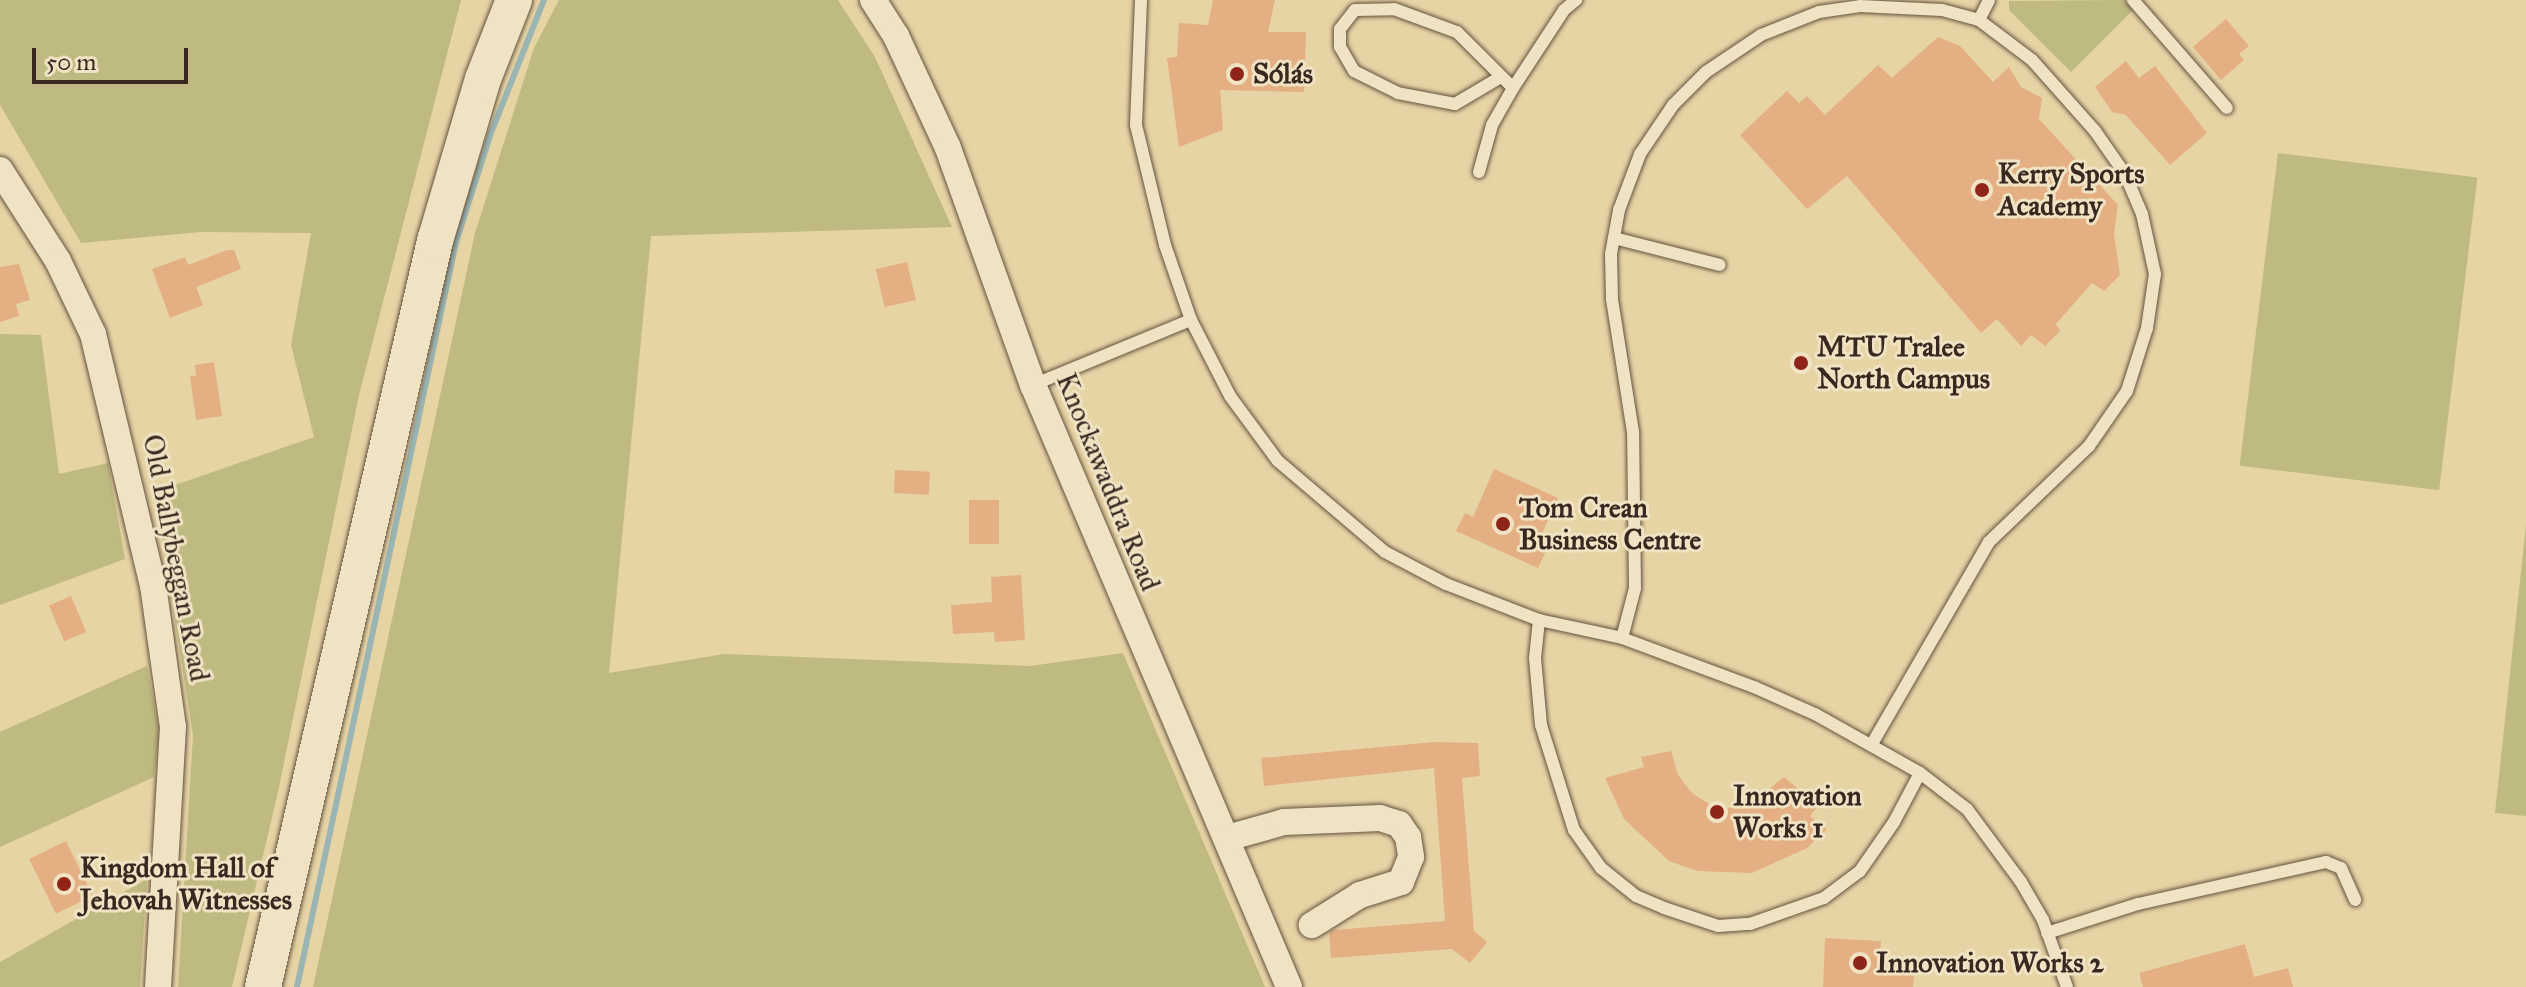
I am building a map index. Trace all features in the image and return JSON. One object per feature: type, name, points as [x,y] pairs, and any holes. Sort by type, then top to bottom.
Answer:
[{"type":"street","points":[[263,987],[449,184],[514,0]]},
{"type":"street","name":"Knockawaddra Road","points":[[873,0],[896,36],[948,148],[1033,385],[1165,704],[1227,838],[1289,987]]},
{"type":"street","name":"Old Ballybeggan Road","points":[[0,170],[58,261],[93,334],[153,585],[173,727],[158,987]]},
{"type":"street","points":[[1227,838],[1284,822],[1380,818],[1399,824],[1408,837],[1411,857],[1401,882],[1360,895],[1312,925]]},
{"type":"lane","points":[[1141,0],[1136,125],[1165,245],[1191,320],[1230,396],[1278,461],[1330,510],[1385,552],[1446,584],[1539,620],[1622,638],[1754,687],[1872,744],[1920,773],[1967,809],[2021,882],[2047,933],[2067,987]]},
{"type":"lane","points":[[1979,20],[1989,0]]},
{"type":"lane","points":[[2133,0],[2227,108]]},
{"type":"lane","points":[[1479,172],[1492,125],[1567,3]]},
{"type":"lane","points":[[1622,638],[1635,588],[1633,432],[1612,299],[1614,238],[1635,168],[1656,127],[1706,72],[1737,49],[1819,12],[1860,6],[1942,10],[1979,20],[2032,60],[2102,141],[2142,214],[2155,274],[2147,328],[2127,391],[2089,446],[1989,542],[1872,744]]},
{"type":"lane","points":[[1499,78],[1455,104],[1398,93],[1354,71],[1340,47],[1340,29],[1355,10],[1394,9],[1457,32],[1474,43],[1499,78],[1513,88]]},
{"type":"lane","points":[[1614,238],[1720,265]]},
{"type":"lane","points":[[1033,385],[1191,320]]},
{"type":"lane","points":[[1539,620],[1535,658],[1541,725],[1574,830],[1601,868],[1636,896],[1664,908],[1718,926],[1750,924],[1824,898],[1860,871],[1894,822],[1920,773]]},
{"type":"lane","points":[[2047,933],[2138,904],[2326,862],[2341,868],[2355,900]]},
{"type":"shaded area","points":[[0,0],[461,0],[359,395],[278,792],[232,987],[178,987],[193,735],[155,492],[314,437],[291,345],[311,233],[201,232],[81,243],[0,105]]},
{"type":"shaded area","points":[[559,0],[838,0],[875,57],[952,227],[651,236],[609,673],[724,654],[1030,666],[1123,653],[1265,987],[313,987],[475,233],[534,48]]},
{"type":"shaded area","points":[[2125,0],[2134,9],[2071,72],[2009,10],[2009,1]]},
{"type":"shaded area","points":[[2278,153],[2478,177],[2439,490],[2240,466]]},
{"type":"shaded area","points":[[0,334],[41,335],[59,474],[108,463],[125,559],[0,605]]},
{"type":"shaded area","points":[[2526,525],[2526,816],[2495,813]]},
{"type":"shaded area","points":[[147,666],[159,731],[154,777],[0,847],[0,732]]},
{"type":"shaded area","points":[[147,879],[140,987],[0,987],[0,962]]},
{"type":"building","name":"Sólás","points":[[1213,0],[1275,0],[1268,32],[1306,32],[1304,92],[1220,90],[1223,130],[1179,147],[1167,58],[1177,57],[1179,23],[1208,25]]},
{"type":"building","points":[[2226,19],[2249,46],[2239,54],[2244,60],[2221,80],[2193,47]]},
{"type":"building","name":"Kerry Sports Academy","points":[[1938,37],[1960,46],[1993,82],[2009,67],[2021,87],[2042,98],[2039,119],[2118,205],[2114,234],[2120,275],[2104,291],[2092,283],[2056,324],[2060,331],[2045,346],[2031,335],[2021,346],[1997,319],[1981,333],[1847,176],[1807,209],[1740,135],[1787,91],[1799,103],[1807,96],[1825,115],[1878,65],[1892,78]]},
{"type":"building","points":[[2126,61],[2139,78],[2155,66],[2207,133],[2170,165],[2126,115],[2112,112],[2095,87]]},
{"type":"building","points":[[234,250],[241,269],[196,287],[203,305],[170,318],[152,269],[185,257],[188,265]]},
{"type":"building","points":[[907,262],[916,300],[885,307],[876,269]]},
{"type":"building","points":[[19,264],[30,300],[16,304],[19,316],[0,322],[0,267]]},
{"type":"building","points":[[214,362],[222,416],[196,420],[190,376],[196,376],[195,365]]},
{"type":"building","name":"Tom Crean Business Centre","points":[[1494,469],[1558,498],[1539,540],[1549,545],[1538,568],[1456,531],[1465,513],[1473,517]]},
{"type":"building","points":[[895,470],[930,472],[929,495],[894,493]]},
{"type":"building","points":[[969,500],[999,500],[999,544],[969,544]]},
{"type":"building","points":[[1021,575],[1025,640],[995,642],[994,632],[953,634],[951,605],[992,602],[991,577]]},
{"type":"building","points":[[71,596],[86,632],[64,641],[49,605]]},
{"type":"building","points":[[1435,742],[1478,743],[1480,776],[1462,778],[1474,931],[1487,942],[1470,963],[1452,949],[1331,958],[1329,933],[1334,930],[1445,921],[1434,768],[1264,786],[1261,758]]},
{"type":"building","name":"Innovation Works 1","points":[[1671,751],[1678,775],[1692,793],[1709,804],[1729,808],[1751,804],[1784,777],[1818,806],[1810,816],[1827,829],[1807,848],[1752,873],[1697,871],[1669,861],[1624,819],[1605,778],[1644,767],[1641,757]]},
{"type":"building","name":"Kingdom Hall of Jehovah Witnesses","points":[[66,841],[93,896],[56,914],[29,859]]},
{"type":"building","name":"Innovation Works 2","points":[[1825,938],[1881,941],[1879,961],[1915,965],[1913,987],[1823,987]]},
{"type":"building","points":[[2245,944],[2254,977],[2288,968],[2293,987],[2143,987],[2139,973]]},
{"type":"waterway","points":[[297,987],[456,242],[491,133],[544,0]]},
{"type":"place","name":"Sólás","points":[[1237,74]]},
{"type":"place","name":"Kerry Sports Academy","points":[[1982,190]]},
{"type":"place","name":"MTU Tralee North Campus","points":[[1801,363]]},
{"type":"place","name":"Tom Crean Business Centre","points":[[1503,524]]},
{"type":"place","name":"Innovation Works 1","points":[[1717,812]]},
{"type":"place","name":"Kingdom Hall of Jehovah Witnesses","points":[[64,884]]},
{"type":"place","name":"Innovation Works 2","points":[[1860,963]]}]
